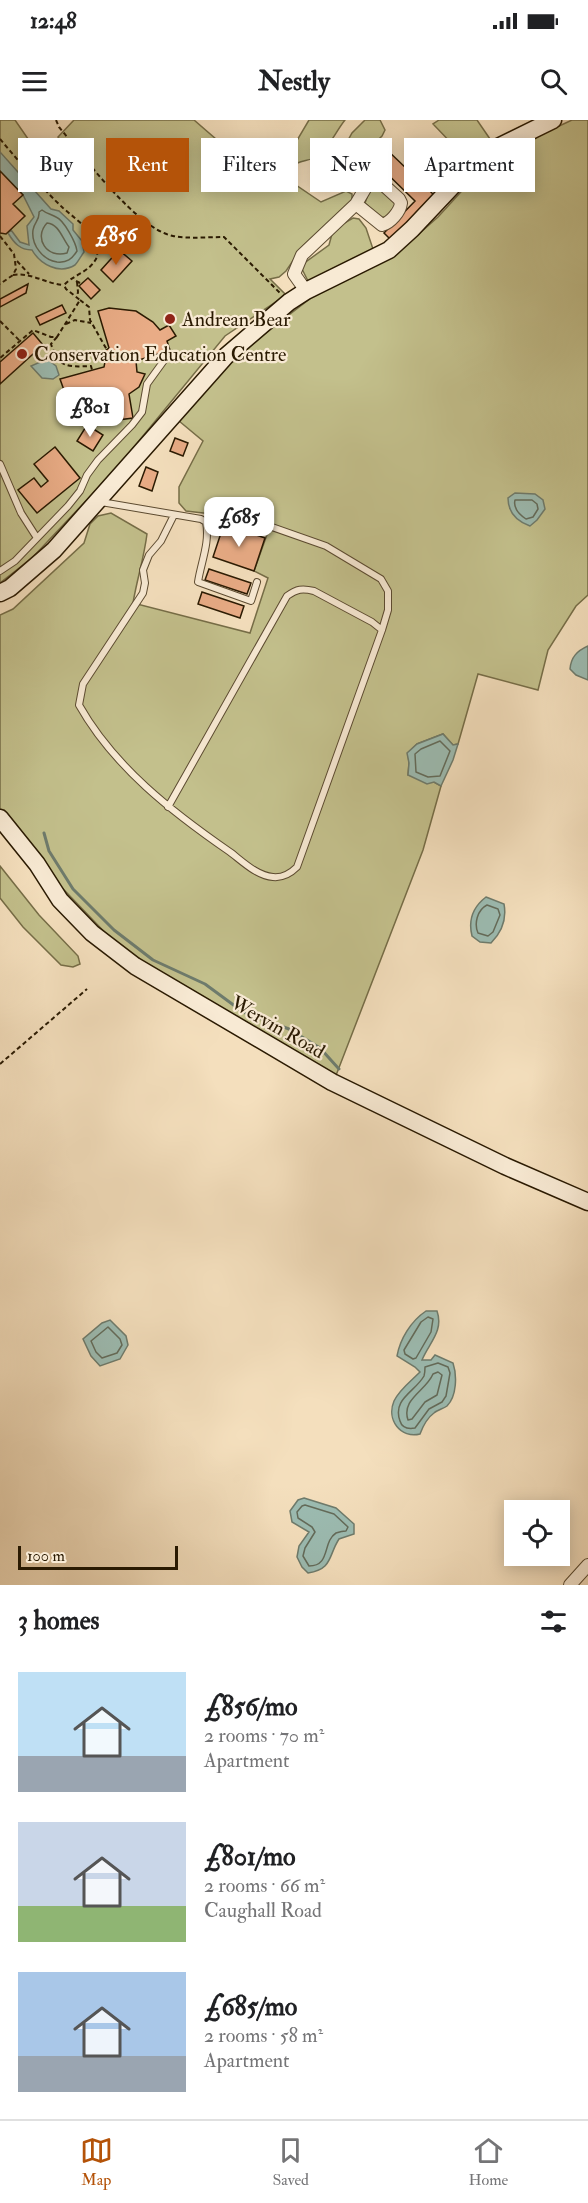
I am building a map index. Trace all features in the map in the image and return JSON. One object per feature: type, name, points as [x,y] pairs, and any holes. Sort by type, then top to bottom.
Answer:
[{"type":"street","points":[[0,593],[10,588],[54,550],[226,356],[289,302],[306,291],[389,250],[462,176],[496,148],[553,120]]},
{"type":"street","points":[[306,291],[294,274],[302,255],[356,204]]},
{"type":"street","name":"Wervin Road","points":[[0,818],[37,864],[60,900],[92,933],[135,966],[332,1082],[505,1166],[588,1202]]},
{"type":"street","points":[[570,1585],[588,1565]]},
{"type":"lane","points":[[0,571],[15,561],[68,506],[80,491],[87,475],[98,460],[132,425],[142,412],[147,384],[168,355]]},
{"type":"lane","points":[[0,464],[21,513],[37,538]]},
{"type":"lane","points":[[97,502],[201,519],[206,522]]},
{"type":"lane","points":[[174,515],[161,541],[146,562],[143,570],[145,583],[143,593],[83,684],[79,705],[88,722],[112,753],[168,807],[261,875],[280,878],[297,867],[382,630],[388,610],[387,591],[381,579],[326,546],[235,514],[222,513],[206,522]]},
{"type":"lane","points":[[206,522],[206,550],[198,582],[251,601],[257,582]]},
{"type":"lane","points":[[168,807],[286,596],[296,590],[314,591],[372,622],[382,630]]},
{"type":"path","points":[[56,120],[59,127],[96,172],[145,223],[171,236],[224,237],[289,302]]},
{"type":"path","points":[[0,139],[61,206],[96,239],[97,257],[76,280],[68,281],[64,285]]},
{"type":"path","points":[[0,236],[14,254],[16,269],[13,275],[0,284]]},
{"type":"path","points":[[15,258],[29,275]]},
{"type":"path","points":[[13,275],[29,275],[64,285],[89,307],[92,323],[107,350]]},
{"type":"path","points":[[76,280],[82,284]]},
{"type":"path","points":[[66,324],[78,298],[76,280]]},
{"type":"path","points":[[92,323],[75,320],[66,324],[51,344],[55,357],[65,366],[90,366],[92,370]]},
{"type":"path","points":[[0,321],[20,341]]},
{"type":"path","points":[[0,358],[33,330],[57,337]]},
{"type":"path","points":[[0,1064],[87,989]]},
{"type":"shaded area","points":[[0,120],[15,120],[27,138],[18,138],[18,192],[94,192],[94,138],[58,137],[74,120],[194,120],[215,138],[201,138],[201,192],[298,192],[298,186],[321,202],[344,192],[352,194],[352,200],[303,246],[286,271],[279,277],[270,279],[286,295],[225,336],[115,470],[32,558],[0,583]]},
{"type":"shaded area","points":[[309,120],[345,120],[333,138],[310,138],[310,159],[298,163],[298,139]]},
{"type":"shaded area","points":[[365,120],[380,120],[385,130],[380,138],[349,138]]},
{"type":"shaded area","points":[[439,120],[477,120],[489,138],[446,138],[433,124]]},
{"type":"shaded area","points":[[572,120],[588,120],[588,595],[576,606],[548,650],[538,690],[478,674],[458,744],[453,745],[443,734],[417,744],[408,753],[408,775],[441,786],[423,850],[335,1078],[140,969],[43,868],[0,811],[0,615],[13,609],[84,543],[90,524],[98,516],[111,513],[147,534],[133,603],[250,633],[268,578],[254,571],[269,529],[212,514],[186,511],[179,503],[179,487],[203,441],[179,421],[229,361],[311,298],[395,255],[438,217],[461,192],[535,192],[533,138]]},
{"type":"shaded area","points":[[369,192],[384,192],[394,199],[396,206],[387,216],[381,218],[365,203]]},
{"type":"shaded area","points":[[353,218],[359,219],[366,228],[374,252],[309,283],[302,269],[303,264],[329,245],[332,234]]},
{"type":"shaded area","points":[[0,866],[39,915],[78,956],[80,964],[73,967],[61,965],[23,927],[0,898]]},
{"type":"water","points":[[0,152],[18,172],[18,190],[0,171]]},
{"type":"water","points":[[20,192],[36,192],[51,209],[59,211],[73,224],[73,230],[82,241],[84,252],[75,265],[63,269],[45,264],[32,250],[24,249],[10,237],[8,233],[11,230],[20,242],[29,245],[27,226],[34,217]]},
{"type":"water","points":[[47,359],[56,366],[59,375],[53,379],[42,378],[31,366]]},
{"type":"water","points":[[515,493],[535,494],[543,500],[545,509],[530,526],[517,519],[511,512],[508,498]]},
{"type":"water","points":[[588,646],[588,680],[576,675],[570,669],[575,655]]},
{"type":"water","points":[[443,734],[453,745],[458,744],[441,786],[434,782],[427,784],[408,775],[407,753],[417,744]]},
{"type":"water","points":[[486,897],[504,904],[505,910],[503,925],[491,943],[480,942],[472,936],[471,930],[473,914]]},
{"type":"water","points":[[426,1311],[437,1311],[439,1325],[422,1360],[431,1360],[435,1355],[453,1363],[455,1385],[453,1397],[447,1406],[429,1417],[420,1434],[413,1435],[401,1431],[397,1426],[392,1415],[392,1408],[399,1393],[420,1372],[397,1356],[407,1331]]},
{"type":"water","points":[[110,1320],[126,1336],[128,1345],[120,1359],[100,1366],[91,1356],[83,1339],[102,1323]]},
{"type":"water","points":[[304,1498],[336,1508],[354,1524],[354,1534],[339,1539],[326,1565],[308,1573],[297,1557],[299,1546],[309,1532],[292,1522],[290,1511],[298,1500]]},
{"type":"building","points":[[392,155],[404,166],[404,190],[392,179]]},
{"type":"building","points":[[0,171],[23,195],[13,204],[25,216],[6,234],[0,233]]},
{"type":"building","points":[[406,192],[431,192],[434,195],[391,240],[384,233],[415,201]]},
{"type":"building","points":[[119,250],[132,261],[113,282],[101,270]]},
{"type":"building","points":[[88,278],[100,290],[91,299],[79,286]]},
{"type":"building","points":[[28,284],[26,293],[0,307],[0,299]]},
{"type":"building","points":[[62,305],[66,313],[40,325],[36,317]]},
{"type":"building","points":[[109,308],[136,311],[153,322],[160,330],[169,325],[176,336],[167,341],[170,350],[136,361],[137,372],[145,374],[139,387],[129,394],[133,418],[110,421],[90,415],[85,424],[74,417],[79,410],[65,393],[60,379],[104,367],[106,357],[102,353],[109,348],[98,311]]},
{"type":"building","name":"Conservation Education Centre","points":[[33,333],[43,345],[0,384],[0,362]]},
{"type":"building","points":[[87,425],[103,435],[93,451],[77,441]]},
{"type":"building","points":[[175,438],[188,443],[183,456],[170,451]]},
{"type":"building","points":[[55,447],[80,478],[37,513],[18,490],[34,478],[41,487],[48,481],[34,464]]},
{"type":"building","points":[[146,467],[158,472],[152,491],[139,486]]},
{"type":"building","points":[[224,524],[265,538],[254,571],[213,557]]},
{"type":"building","points":[[209,569],[251,583],[247,594],[205,580]]},
{"type":"building","points":[[202,592],[244,606],[240,618],[198,604]]},
{"type":"waterway","points":[[44,833],[49,851],[73,889],[114,930],[153,960],[205,984],[243,1012],[289,1029],[320,1048],[339,1069]]},
{"type":"place","name":"Andrean Bear","points":[[170,319]]},
{"type":"place","name":"Conservation Education Centre","points":[[22,354]]}]
